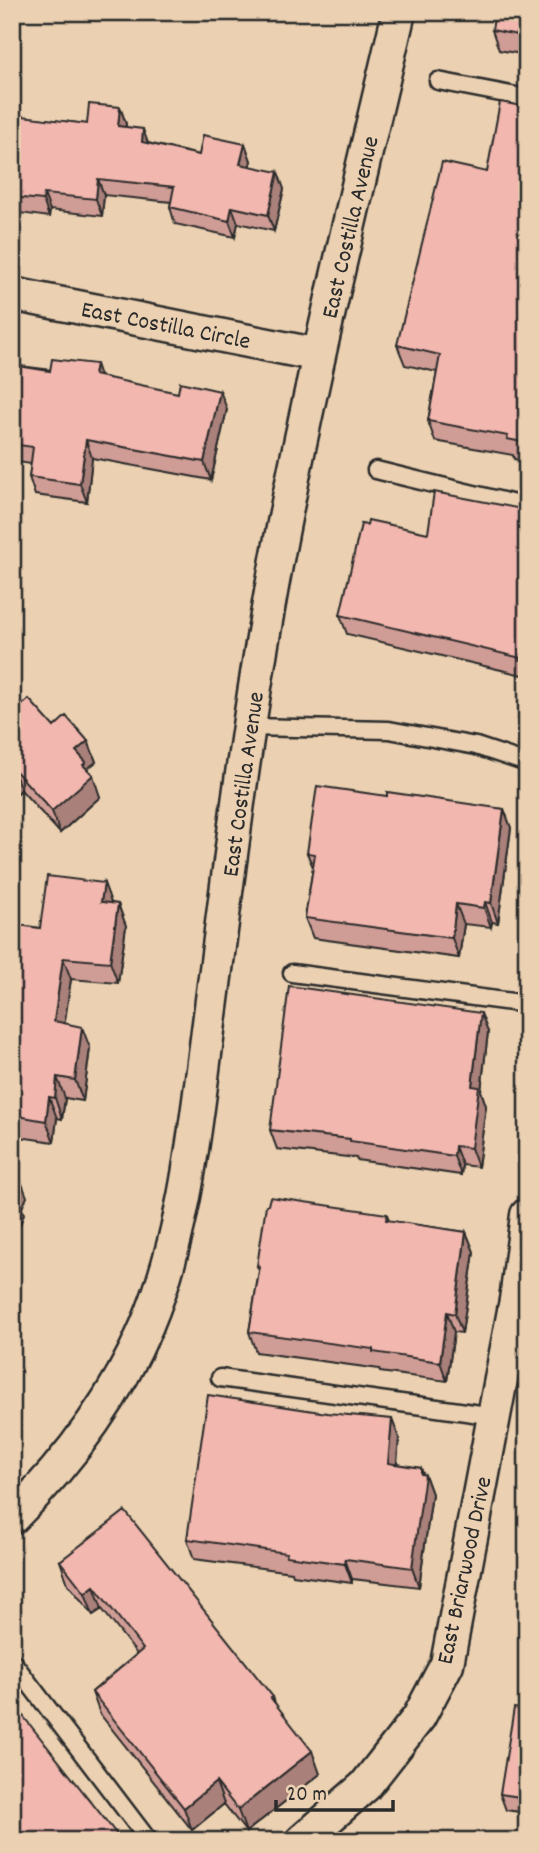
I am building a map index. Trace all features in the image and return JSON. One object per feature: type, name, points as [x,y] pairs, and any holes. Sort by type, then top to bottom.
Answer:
[{"type":"street","name":"East Costilla Avenue","points":[[12,1518],[82,1441],[121,1381],[149,1322],[172,1251],[193,1147],[249,727],[277,555],[319,355],[399,12]]},
{"type":"street","name":"East Costilla Circle","points":[[12,293],[319,355]]},
{"type":"street","name":"East Briarwood Drive","points":[[302,1841],[365,1786],[419,1717],[447,1664],[495,1416],[521,1301],[527,1215]]},
{"type":"lane","points":[[438,81],[527,98]]},
{"type":"lane","points":[[376,470],[527,507]]},
{"type":"lane","points":[[249,727],[389,730],[476,746],[527,763]]},
{"type":"lane","points":[[292,973],[527,1004]]},
{"type":"lane","points":[[220,1378],[495,1416]]},
{"type":"lane","points":[[12,1661],[149,1841]]},
{"type":"building","points":[[495,12],[527,12],[527,37],[492,30]]},
{"type":"building","points":[[500,102],[527,107],[527,443],[507,439],[508,436],[428,421],[440,355],[397,345],[442,162],[487,172]]},
{"type":"building","points":[[89,104],[120,107],[118,126],[143,129],[142,142],[199,155],[203,135],[245,144],[240,164],[278,172],[268,215],[232,207],[229,221],[170,207],[174,187],[98,179],[96,199],[44,194],[43,200],[12,197],[12,106],[13,115],[87,124]]},
{"type":"building","points":[[52,359],[96,364],[94,375],[178,393],[180,382],[220,391],[204,462],[86,440],[80,484],[29,477],[33,447],[12,444],[12,365],[50,371]]},
{"type":"building","points":[[434,492],[527,510],[527,661],[340,615],[361,524],[367,525],[368,520],[428,533]]},
{"type":"building","points":[[29,699],[54,727],[66,716],[88,741],[76,751],[86,762],[83,765],[93,775],[52,811],[13,768],[12,770],[12,714]]},
{"type":"building","points":[[317,786],[387,796],[387,792],[504,809],[491,903],[485,902],[484,908],[456,904],[452,938],[305,918],[315,854],[307,853]]},
{"type":"building","points":[[47,876],[104,883],[101,902],[118,904],[110,962],[63,958],[54,1021],[82,1027],[75,1080],[57,1077],[55,1098],[49,1097],[46,1121],[12,1115],[12,924],[40,928]]},
{"type":"building","points":[[289,986],[481,1013],[472,1086],[479,1087],[471,1148],[455,1146],[454,1156],[350,1139],[270,1130]]},
{"type":"building","points":[[12,1178],[21,1181],[12,1214]]},
{"type":"building","points":[[270,1197],[387,1214],[386,1220],[466,1232],[455,1314],[447,1312],[440,1362],[373,1352],[373,1349],[249,1332],[260,1266],[257,1266],[266,1205]]},
{"type":"building","points":[[208,1395],[327,1413],[392,1419],[388,1463],[421,1468],[421,1474],[425,1475],[412,1568],[345,1559],[345,1564],[187,1539]]},
{"type":"building","points":[[125,1511],[273,1697],[271,1698],[312,1751],[238,1810],[216,1782],[184,1808],[92,1692],[143,1649],[94,1586],[85,1593],[60,1561]]},
{"type":"building","points":[[12,1702],[122,1841],[12,1841]]},
{"type":"building","points":[[514,1708],[527,1710],[527,1798],[500,1794]]},
{"type":"building","points":[[408,1831],[416,1841],[396,1841]]}]
